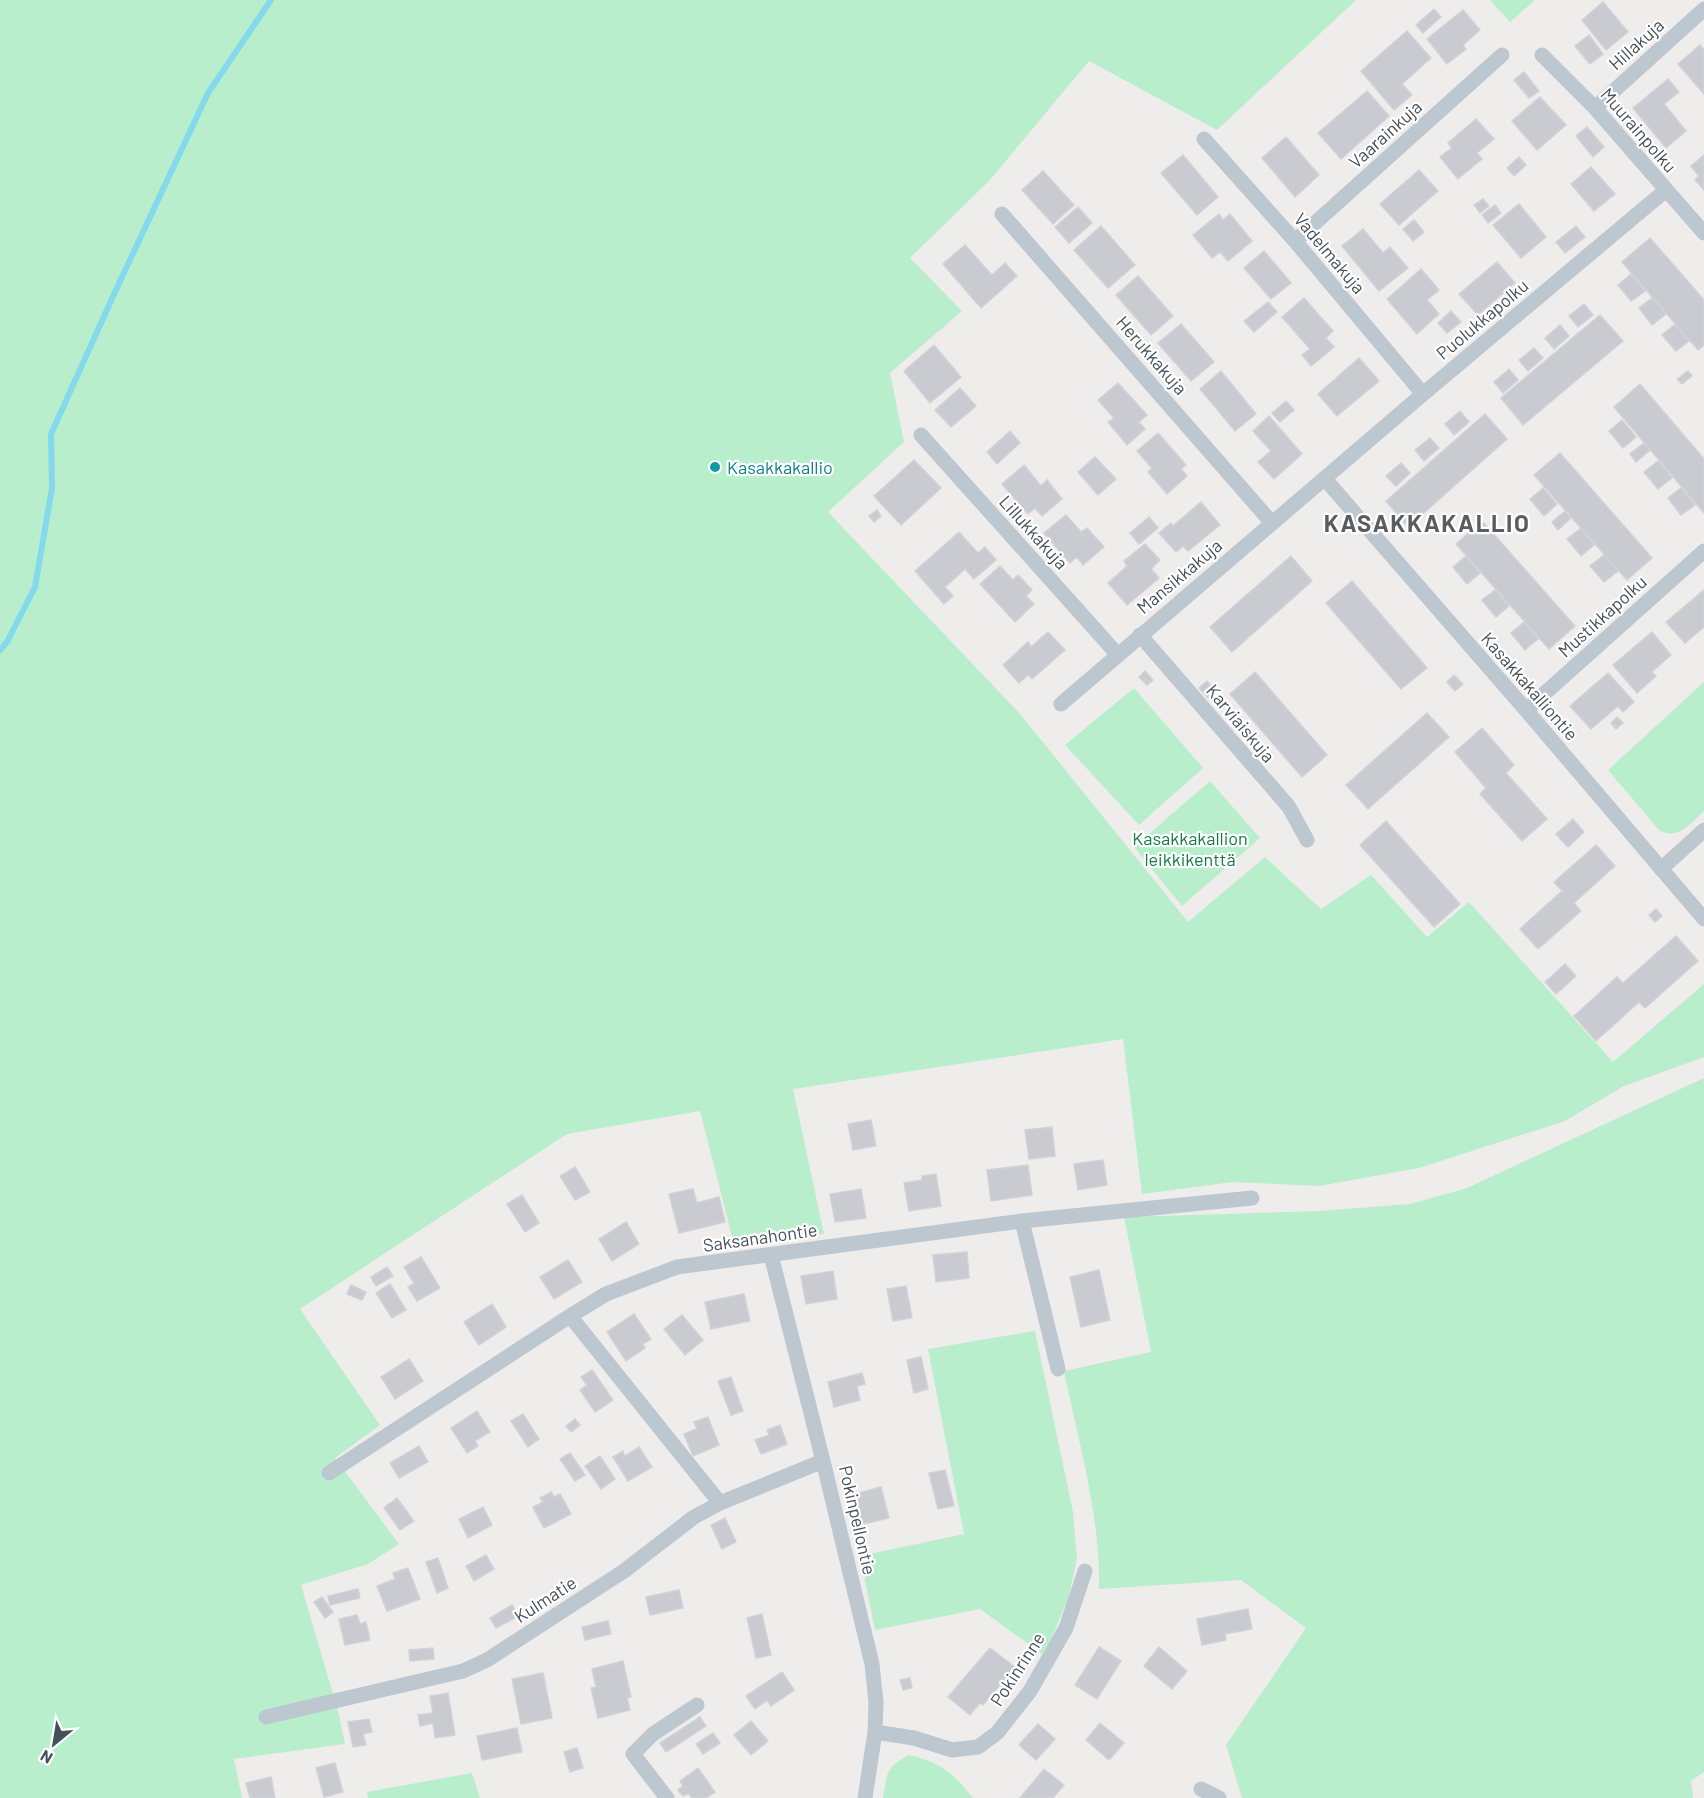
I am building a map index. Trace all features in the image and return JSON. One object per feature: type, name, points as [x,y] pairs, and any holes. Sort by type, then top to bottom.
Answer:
[{"type":"street","name":"Hillakuja","points":[[1595,108],[1704,9]]},
{"type":"street","name":"Vaarainkuja","points":[[1295,241],[1502,55]]},
{"type":"street","name":"Muurainpolku","points":[[1542,55],[1595,108],[1704,233]]},
{"type":"street","name":"Vadelmakuja","points":[[1204,139],[1295,241],[1423,394]]},
{"type":"street","name":"Puolukkapolku","points":[[1324,479],[1666,190]]},
{"type":"street","name":"Herukkakuja","points":[[1002,214],[1272,523]]},
{"type":"street","name":"Lillukkakuja","points":[[921,435],[1118,655]]},
{"type":"street","name":"Mansikkakuja","points":[[1061,704],[1324,479]]},
{"type":"street","name":"Kasakkakalliontie","points":[[1324,479],[1526,710],[1704,919]]},
{"type":"street","name":"Mustikkapolku","points":[[1526,710],[1704,551]]},
{"type":"street","name":"Karviaiskuja","points":[[1140,635],[1289,807],[1307,840]]},
{"type":"street","points":[[1661,868],[1704,830]]},
{"type":"street","name":"Saksanahontie","points":[[329,1473],[606,1294],[677,1267],[1022,1221],[1251,1198]]},
{"type":"street","points":[[1022,1221],[1058,1369]]},
{"type":"street","name":"Pokinpellontie","points":[[771,1255],[872,1664],[876,1702],[875,1732],[865,1798]]},
{"type":"street","points":[[570,1316],[720,1503]]},
{"type":"street","name":"Kulmatie","points":[[266,1717],[463,1671],[487,1660],[624,1571],[676,1530],[720,1503],[823,1461]]},
{"type":"street","name":"Pokinrinne","points":[[875,1732],[914,1738],[952,1750],[978,1747],[997,1733],[1030,1691],[1066,1628],[1086,1570]]},
{"type":"street","points":[[667,1798],[633,1754],[653,1734],[697,1705]]},
{"type":"street","points":[[1201,1789],[1219,1798]]},
{"type":"green space","points":[[0,0],[1356,0],[1217,130],[1089,61],[990,180],[910,258],[962,311],[890,373],[904,442],[828,512],[1021,715],[1188,922],[1265,857],[1321,909],[1371,875],[1427,937],[1469,902],[1613,1062],[1704,984],[1704,1057],[1624,1086],[1565,1121],[1419,1168],[1319,1186],[1233,1182],[1142,1194],[1123,1039],[793,1089],[824,1234],[734,1244],[700,1111],[567,1134],[300,1309],[380,1425],[335,1458],[399,1544],[368,1564],[301,1585],[338,1711],[345,1744],[234,1759],[242,1798],[0,1798]]},
{"type":"green space","points":[[1490,0],[1535,0],[1510,22]]},
{"type":"green space","points":[[1704,682],[1704,811],[1684,829],[1666,833],[1659,830],[1608,770]]},
{"type":"green space","points":[[1134,688],[1203,768],[1139,825],[1065,745]]},
{"type":"green space","name":"Kasakkakallion leikkikenttä","points":[[1210,781],[1260,838],[1182,906],[1134,847]]},
{"type":"green space","points":[[1704,1078],[1704,1772],[1691,1781],[1693,1798],[1242,1798],[1226,1745],[1306,1628],[1241,1580],[1099,1589],[1099,1562],[1092,1507],[1064,1371],[1151,1352],[1124,1217],[1319,1211],[1410,1204],[1467,1188]]},
{"type":"green space","points":[[1035,1331],[1073,1512],[1077,1558],[1069,1596],[1052,1637],[1042,1654],[980,1609],[875,1630],[860,1556],[964,1534],[928,1349]]},
{"type":"green space","points":[[909,1755],[930,1761],[946,1770],[973,1798],[883,1798],[892,1767]]},
{"type":"green space","points":[[472,1773],[480,1798],[368,1798],[367,1792]]},
{"type":"building","points":[[1603,2],[1628,32],[1606,50],[1582,20]]},
{"type":"building","points":[[1434,9],[1441,17],[1423,33],[1416,25]]},
{"type":"building","points":[[1463,10],[1480,30],[1463,45],[1466,49],[1447,64],[1427,39]]},
{"type":"building","points":[[1407,31],[1431,58],[1402,84],[1412,95],[1394,110],[1361,71]]},
{"type":"building","points":[[1589,35],[1603,54],[1590,64],[1575,46]]},
{"type":"building","points":[[1700,45],[1704,50],[1704,94],[1678,64]]},
{"type":"building","points":[[1524,72],[1539,91],[1529,98],[1514,80]]},
{"type":"building","points":[[1668,79],[1679,92],[1664,104],[1686,131],[1666,148],[1633,108]]},
{"type":"building","points":[[1367,91],[1389,116],[1341,159],[1318,133]]},
{"type":"building","points":[[1540,97],[1566,125],[1537,150],[1512,121]]},
{"type":"building","points":[[1476,119],[1494,139],[1477,153],[1482,159],[1458,179],[1440,157],[1452,148],[1448,143]]},
{"type":"building","points":[[1587,127],[1604,147],[1593,157],[1576,136]]},
{"type":"building","points":[[1286,137],[1319,175],[1295,197],[1262,158]]},
{"type":"building","points":[[1183,155],[1218,197],[1197,215],[1161,173]]},
{"type":"building","points":[[1704,155],[1704,190],[1695,180],[1699,176],[1691,166]]},
{"type":"building","points":[[1519,157],[1526,165],[1514,176],[1507,168]]},
{"type":"building","points":[[1591,167],[1615,194],[1594,211],[1571,184]]},
{"type":"building","points":[[1419,170],[1438,191],[1399,225],[1380,204]]},
{"type":"building","points":[[1043,171],[1074,205],[1053,224],[1022,190]]},
{"type":"building","points":[[1483,199],[1489,206],[1480,213],[1474,205]]},
{"type":"building","points":[[1519,204],[1546,237],[1521,258],[1493,225]]},
{"type":"building","points":[[1495,205],[1501,213],[1488,223],[1482,215]]},
{"type":"building","points":[[1078,207],[1092,223],[1069,243],[1055,227]]},
{"type":"building","points":[[1219,214],[1223,220],[1230,214],[1252,241],[1228,261],[1220,252],[1212,258],[1193,235]]},
{"type":"building","points":[[1414,220],[1424,232],[1413,241],[1403,229]]},
{"type":"building","points":[[1101,226],[1135,265],[1108,288],[1074,250]]},
{"type":"building","points":[[1576,226],[1585,237],[1565,253],[1556,242]]},
{"type":"building","points":[[1363,229],[1383,253],[1390,247],[1408,268],[1379,291],[1342,246]]},
{"type":"building","points":[[1650,238],[1704,300],[1704,345],[1698,350],[1622,262]]},
{"type":"building","points":[[965,245],[992,275],[1005,263],[1017,276],[981,308],[943,264]]},
{"type":"building","points":[[1264,251],[1291,283],[1271,299],[1244,268]]},
{"type":"building","points":[[1497,262],[1515,283],[1478,315],[1459,294]]},
{"type":"building","points":[[1421,269],[1439,290],[1427,300],[1439,314],[1417,334],[1387,299]]},
{"type":"building","points":[[1631,274],[1645,291],[1631,301],[1618,285]]},
{"type":"building","points":[[1138,276],[1173,316],[1151,335],[1116,295]]},
{"type":"building","points":[[1304,298],[1333,331],[1326,338],[1334,347],[1311,366],[1302,355],[1310,349],[1282,317]]},
{"type":"building","points":[[1652,298],[1666,314],[1652,325],[1639,308]]},
{"type":"building","points":[[1268,302],[1277,312],[1254,332],[1244,321]]},
{"type":"building","points":[[1584,304],[1593,315],[1578,327],[1569,316]]},
{"type":"building","points":[[1451,311],[1461,322],[1447,333],[1438,323]]},
{"type":"building","points":[[1600,315],[1623,341],[1523,425],[1501,398]]},
{"type":"building","points":[[1181,324],[1214,362],[1191,381],[1158,343]]},
{"type":"building","points":[[1675,324],[1689,341],[1676,351],[1662,335]]},
{"type":"building","points":[[1560,325],[1569,336],[1554,349],[1545,338]]},
{"type":"building","points":[[934,345],[961,377],[930,403],[904,371]]},
{"type":"building","points":[[1534,348],[1543,358],[1528,371],[1519,360]]},
{"type":"building","points":[[1359,358],[1379,381],[1337,416],[1318,394]]},
{"type":"building","points":[[1509,369],[1518,380],[1503,393],[1494,382]]},
{"type":"building","points":[[1221,371],[1256,414],[1235,431],[1200,389]]},
{"type":"building","points":[[1688,371],[1692,376],[1682,384],[1677,379]]},
{"type":"building","points":[[1118,383],[1147,415],[1139,422],[1145,429],[1127,445],[1108,422],[1114,418],[1098,400]]},
{"type":"building","points":[[1640,384],[1704,459],[1704,513],[1614,407]]},
{"type":"building","points":[[960,388],[976,406],[951,427],[935,410]]},
{"type":"building","points":[[1286,401],[1294,410],[1280,422],[1272,413]]},
{"type":"building","points":[[1460,411],[1469,422],[1454,435],[1445,424]]},
{"type":"building","points":[[1485,414],[1507,439],[1408,527],[1386,501]]},
{"type":"building","points":[[1269,416],[1302,454],[1274,479],[1258,462],[1271,451],[1253,431]]},
{"type":"building","points":[[1622,420],[1636,437],[1623,448],[1609,431]]},
{"type":"building","points":[[1010,431],[1020,443],[997,464],[987,452]]},
{"type":"building","points":[[1158,433],[1186,465],[1181,469],[1187,476],[1167,494],[1148,472],[1152,468],[1137,451]]},
{"type":"building","points":[[1430,438],[1439,448],[1424,461],[1415,450]]},
{"type":"building","points":[[1644,443],[1650,450],[1636,462],[1630,454]]},
{"type":"building","points":[[1560,453],[1652,558],[1627,580],[1534,475]]},
{"type":"building","points":[[1095,457],[1116,479],[1098,495],[1078,472]]},
{"type":"building","points":[[914,460],[941,488],[901,525],[874,496]]},
{"type":"building","points":[[1658,461],[1672,478],[1658,489],[1644,472]]},
{"type":"building","points":[[1401,463],[1410,473],[1396,486],[1386,476]]},
{"type":"building","points":[[1024,465],[1041,486],[1047,480],[1062,499],[1042,516],[1035,508],[1028,514],[1002,484]]},
{"type":"building","points":[[1543,488],[1557,504],[1544,516],[1530,499]]},
{"type":"building","points":[[1681,488],[1695,505],[1681,515],[1668,498]]},
{"type":"building","points":[[1201,502],[1220,525],[1188,551],[1183,546],[1176,552],[1159,533],[1171,523],[1173,526]]},
{"type":"building","points":[[877,510],[881,516],[874,522],[869,516]]},
{"type":"building","points":[[1565,511],[1571,518],[1558,530],[1552,522]]},
{"type":"building","points":[[1066,515],[1081,532],[1087,528],[1104,547],[1083,565],[1077,557],[1070,563],[1044,533]]},
{"type":"building","points":[[1149,517],[1158,528],[1139,544],[1130,533]]},
{"type":"building","points":[[1482,521],[1575,626],[1549,649],[1456,544]]},
{"type":"building","points":[[1581,528],[1594,545],[1581,556],[1567,539]]},
{"type":"building","points":[[959,532],[978,553],[985,547],[996,560],[974,579],[965,569],[945,587],[953,596],[944,604],[915,571]]},
{"type":"building","points":[[1145,544],[1160,560],[1151,569],[1159,578],[1127,605],[1108,583],[1127,566],[1124,561]]},
{"type":"building","points":[[1604,555],[1618,571],[1604,582],[1590,566]]},
{"type":"building","points":[[1291,556],[1312,581],[1232,652],[1210,627]]},
{"type":"building","points":[[1466,556],[1480,573],[1467,584],[1453,567]]},
{"type":"building","points":[[1000,566],[1013,580],[1018,575],[1032,590],[1026,596],[1034,604],[1015,622],[980,584]]},
{"type":"building","points":[[1352,581],[1427,668],[1401,689],[1326,603]]},
{"type":"building","points":[[1495,590],[1509,606],[1496,617],[1482,600]]},
{"type":"building","points":[[1704,590],[1704,627],[1685,643],[1666,622]]},
{"type":"building","points":[[1524,622],[1538,639],[1525,650],[1511,633]]},
{"type":"building","points":[[1048,632],[1065,650],[1032,679],[1028,675],[1019,683],[1003,665],[1028,642],[1031,647]]},
{"type":"building","points":[[1652,632],[1671,655],[1652,672],[1656,676],[1637,693],[1613,665]]},
{"type":"building","points":[[1145,671],[1153,680],[1147,685],[1139,677]]},
{"type":"building","points":[[1255,672],[1327,755],[1302,777],[1230,694]]},
{"type":"building","points":[[1608,673],[1634,702],[1623,712],[1618,706],[1591,729],[1570,706]]},
{"type":"building","points":[[1454,675],[1463,684],[1455,691],[1447,682]]},
{"type":"building","points":[[1207,681],[1216,691],[1208,698],[1199,688]]},
{"type":"building","points":[[1427,713],[1449,737],[1368,809],[1346,785]]},
{"type":"building","points":[[1617,717],[1623,723],[1616,729],[1611,723]]},
{"type":"building","points":[[1482,728],[1514,765],[1506,773],[1547,819],[1522,841],[1480,794],[1486,788],[1455,752]]},
{"type":"building","points":[[1573,819],[1584,832],[1568,847],[1556,834]]},
{"type":"building","points":[[1386,821],[1460,904],[1434,927],[1360,845]]},
{"type":"building","points":[[1596,845],[1615,866],[1574,903],[1581,911],[1538,949],[1520,929],[1562,891],[1554,882]]},
{"type":"building","points":[[1656,909],[1662,916],[1655,922],[1649,915]]},
{"type":"building","points":[[1676,936],[1698,961],[1645,1008],[1639,1002],[1596,1041],[1574,1016],[1617,977],[1623,983]]},
{"type":"building","points":[[1565,964],[1576,976],[1556,994],[1545,982]]},
{"type":"building","points":[[871,1120],[876,1146],[853,1150],[848,1124]]},
{"type":"building","points":[[1052,1127],[1055,1156],[1029,1159],[1025,1130]]},
{"type":"building","points":[[1103,1160],[1107,1185],[1078,1190],[1074,1164]]},
{"type":"building","points":[[1028,1165],[1032,1195],[991,1201],[987,1170]]},
{"type":"building","points":[[575,1167],[590,1192],[575,1200],[560,1176]]},
{"type":"building","points":[[936,1174],[941,1206],[909,1211],[904,1183],[922,1180],[922,1176]]},
{"type":"building","points":[[693,1189],[697,1203],[719,1197],[725,1222],[679,1233],[669,1194]]},
{"type":"building","points":[[861,1189],[866,1218],[835,1222],[830,1194]]},
{"type":"building","points":[[522,1195],[539,1223],[525,1232],[507,1204]]},
{"type":"building","points":[[626,1222],[639,1244],[612,1261],[599,1239]]},
{"type":"building","points":[[967,1252],[969,1278],[936,1282],[933,1255]]},
{"type":"building","points":[[421,1257],[440,1288],[417,1301],[408,1287],[414,1283],[404,1267]]},
{"type":"building","points":[[568,1260],[582,1282],[554,1299],[540,1277]]},
{"type":"building","points":[[387,1267],[393,1276],[376,1286],[371,1277]]},
{"type":"building","points":[[1099,1270],[1110,1320],[1081,1327],[1070,1277]]},
{"type":"building","points":[[833,1271],[837,1299],[806,1304],[801,1276]]},
{"type":"building","points":[[390,1284],[406,1310],[392,1318],[376,1293]]},
{"type":"building","points":[[351,1285],[366,1292],[362,1300],[347,1294]]},
{"type":"building","points":[[906,1286],[912,1318],[893,1321],[887,1289]]},
{"type":"building","points":[[744,1294],[750,1321],[711,1329],[705,1302]]},
{"type":"building","points":[[492,1304],[506,1327],[479,1345],[464,1322]]},
{"type":"building","points":[[634,1314],[651,1339],[643,1344],[645,1348],[626,1361],[607,1332]]},
{"type":"building","points":[[682,1315],[703,1340],[685,1355],[664,1329]]},
{"type":"building","points":[[921,1357],[928,1389],[914,1393],[907,1360]]},
{"type":"building","points":[[409,1359],[423,1381],[395,1399],[381,1377]]},
{"type":"building","points":[[592,1370],[613,1400],[595,1412],[580,1390],[587,1385],[581,1377]]},
{"type":"building","points":[[862,1373],[865,1384],[857,1386],[860,1400],[834,1407],[828,1382]]},
{"type":"building","points":[[731,1377],[743,1411],[731,1415],[718,1381]]},
{"type":"building","points":[[477,1411],[490,1432],[475,1441],[478,1446],[467,1453],[451,1428]]},
{"type":"building","points":[[523,1414],[539,1439],[528,1447],[511,1421]]},
{"type":"building","points":[[708,1417],[719,1445],[693,1456],[684,1434],[697,1429],[694,1422]]},
{"type":"building","points":[[575,1419],[580,1425],[571,1432],[566,1426]]},
{"type":"building","points":[[780,1425],[787,1444],[761,1454],[755,1440],[769,1435],[767,1430]]},
{"type":"building","points":[[419,1446],[428,1462],[399,1478],[390,1463]]},
{"type":"building","points":[[639,1447],[652,1467],[628,1481],[613,1457],[623,1451],[625,1456]]},
{"type":"building","points":[[570,1453],[585,1475],[575,1481],[560,1459]]},
{"type":"building","points":[[600,1456],[615,1479],[601,1489],[585,1466]]},
{"type":"building","points":[[945,1470],[954,1506],[938,1509],[929,1473]]},
{"type":"building","points":[[881,1487],[889,1518],[859,1525],[851,1495]]},
{"type":"building","points":[[551,1492],[554,1497],[560,1494],[571,1514],[544,1528],[533,1507],[543,1502],[540,1498]]},
{"type":"building","points":[[397,1498],[414,1521],[400,1530],[384,1508]]},
{"type":"building","points":[[483,1507],[492,1525],[468,1538],[459,1519]]},
{"type":"building","points":[[725,1518],[736,1542],[722,1549],[711,1525]]},
{"type":"building","points":[[486,1555],[494,1569],[474,1581],[466,1566]]},
{"type":"building","points":[[438,1558],[448,1588],[437,1593],[426,1562]]},
{"type":"building","points":[[408,1568],[420,1599],[387,1611],[377,1586],[395,1579],[393,1573]]},
{"type":"building","points":[[358,1589],[360,1598],[330,1605],[328,1596]]},
{"type":"building","points":[[679,1590],[683,1608],[650,1615],[646,1597]]},
{"type":"building","points":[[322,1597],[333,1612],[325,1618],[314,1602]]},
{"type":"building","points":[[512,1605],[519,1616],[496,1628],[490,1618]]},
{"type":"building","points":[[1248,1609],[1252,1629],[1225,1634],[1226,1640],[1202,1645],[1197,1619]]},
{"type":"building","points":[[762,1614],[771,1655],[756,1658],[747,1618]]},
{"type":"building","points":[[357,1615],[360,1624],[366,1622],[370,1640],[345,1645],[339,1619]]},
{"type":"building","points":[[608,1621],[611,1634],[585,1640],[582,1627]]},
{"type":"building","points":[[1099,1647],[1121,1661],[1097,1699],[1075,1685]]},
{"type":"building","points":[[1159,1647],[1187,1671],[1172,1689],[1144,1666]]},
{"type":"building","points":[[433,1648],[434,1659],[410,1661],[409,1650]]},
{"type":"building","points":[[990,1648],[1015,1667],[1009,1674],[1013,1677],[1004,1688],[1000,1685],[983,1705],[980,1703],[970,1715],[948,1697]]},
{"type":"building","points":[[623,1661],[631,1697],[627,1698],[630,1710],[598,1718],[591,1688],[596,1687],[592,1669]]},
{"type":"building","points":[[782,1672],[794,1690],[771,1706],[767,1700],[755,1709],[746,1696]]},
{"type":"building","points":[[543,1673],[552,1718],[521,1724],[512,1679]]},
{"type":"building","points":[[910,1678],[912,1688],[903,1690],[900,1680]]},
{"type":"building","points":[[448,1693],[455,1735],[435,1738],[433,1723],[420,1726],[418,1715],[433,1713],[430,1696]]},
{"type":"building","points":[[700,1717],[706,1726],[666,1752],[660,1743]]},
{"type":"building","points":[[369,1719],[372,1732],[363,1734],[366,1745],[353,1747],[348,1722]]},
{"type":"building","points":[[751,1721],[768,1741],[751,1755],[734,1735]]},
{"type":"building","points":[[1100,1723],[1124,1743],[1109,1760],[1086,1740]]},
{"type":"building","points":[[1038,1724],[1055,1739],[1036,1760],[1019,1745]]},
{"type":"building","points":[[517,1728],[522,1752],[482,1760],[477,1736]]},
{"type":"building","points":[[713,1733],[720,1743],[703,1754],[696,1744]]},
{"type":"building","points":[[577,1748],[583,1768],[570,1772],[564,1752]]},
{"type":"building","points":[[335,1763],[343,1792],[324,1797],[316,1768]]},
{"type":"building","points":[[698,1768],[715,1792],[706,1798],[692,1798],[688,1793],[683,1796],[678,1790],[683,1786],[680,1781]]},
{"type":"building","points":[[1044,1769],[1064,1785],[1053,1798],[1020,1798]]},
{"type":"building","points":[[271,1777],[275,1798],[250,1798],[246,1783]]},
{"type":"waterway","points":[[0,650],[7,642],[35,587],[52,488],[51,434],[208,93],[271,0]]},
{"type":"place","name":"Kasakkakallio","points":[[715,467]]},
{"type":"district","name":"KASAKKAKALLIO","points":[[1427,522]]}]
